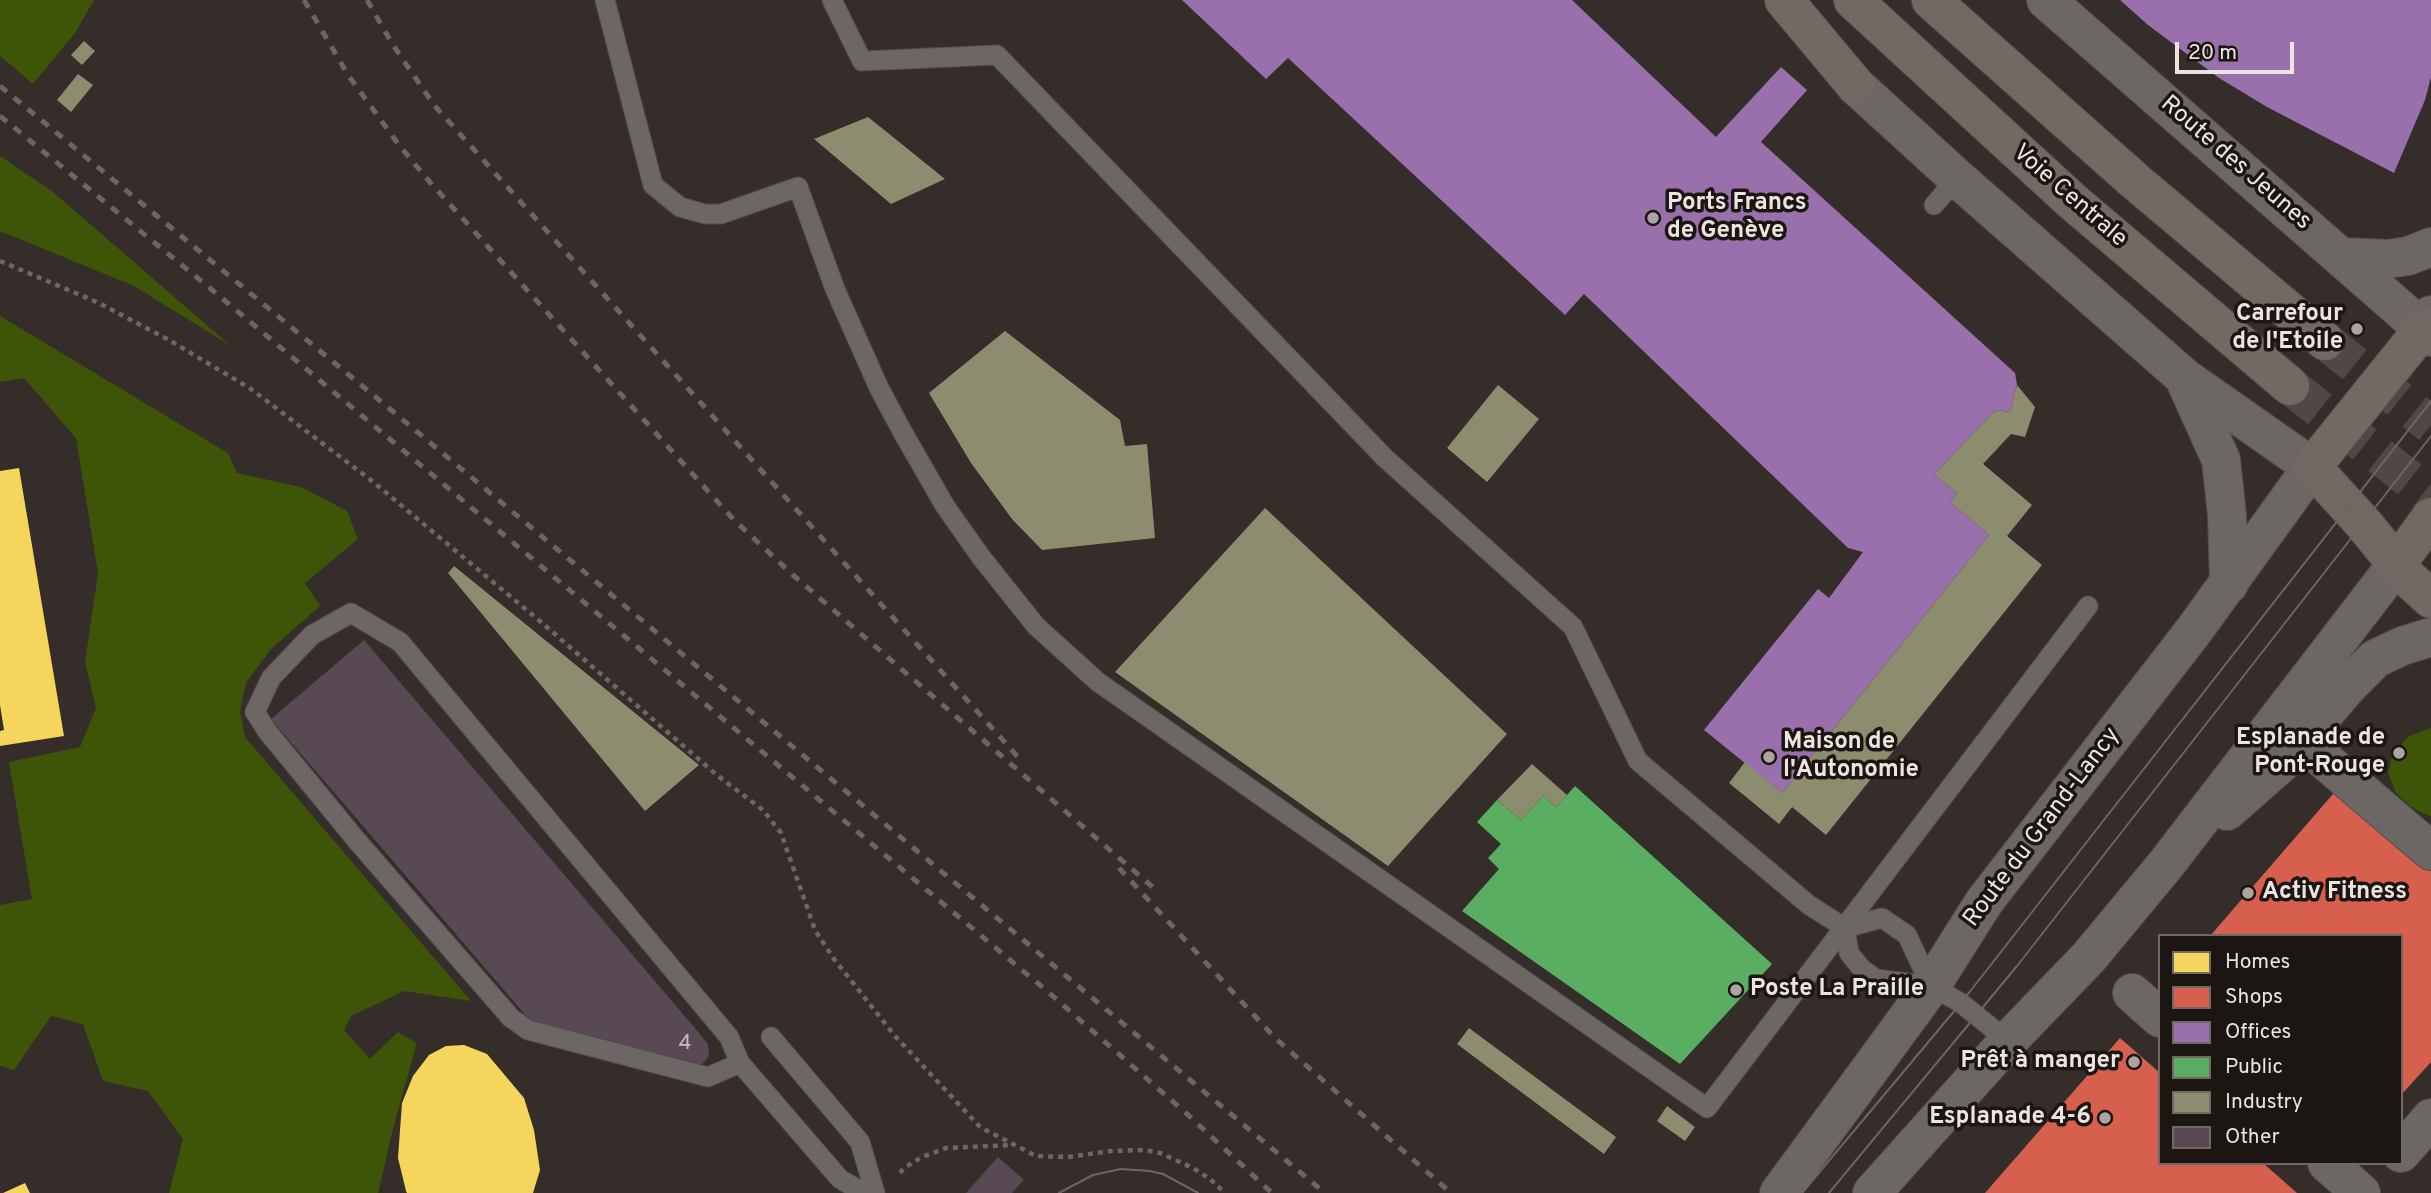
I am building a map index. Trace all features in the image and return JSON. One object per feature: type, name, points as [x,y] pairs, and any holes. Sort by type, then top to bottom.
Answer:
[{"type":"main road","points":[[1784,0],[1946,192],[2185,378],[2312,467],[2368,529],[2396,565],[2431,599]]},
{"type":"main road","name":"Voie Centrale","points":[[1853,0],[2072,201],[2290,386]]},
{"type":"main road","name":"Route des Jeunes","points":[[2046,0],[2342,257],[2428,327]]},
{"type":"main road","points":[[1937,4],[2136,182],[2325,341]]},
{"type":"main road","points":[[2342,257],[2388,259],[2407,256],[2431,247]]},
{"type":"main road","points":[[2312,467],[2428,327]]},
{"type":"main road","points":[[2185,378],[2221,460],[2227,515],[2229,584]]},
{"type":"main road","name":"Route du Grand-Lancy","points":[[1779,1193],[1931,985],[1984,902],[2229,584],[2312,467]]},
{"type":"main road","points":[[1872,1193],[2008,1041],[2089,957],[2167,863],[2431,517]]},
{"type":"main road","points":[[2167,863],[2286,760],[2347,687],[2375,659],[2402,646],[2431,637]]},
{"type":"main road","points":[[2322,758],[2431,851]]},
{"type":"main road","points":[[2132,993],[2158,1015]]},
{"type":"main road","points":[[2403,1151],[2431,1118]]},
{"type":"main road","points":[[2329,1165],[2361,1193]]},
{"type":"main road","points":[[2367,1193],[2391,1165]]},
{"type":"lane","points":[[605,0],[653,185],[680,206],[705,214],[722,214],[798,187],[835,289],[879,387],[945,506],[981,557],[1036,626],[1098,682],[1707,1108],[2088,606]]},
{"type":"lane","points":[[832,0],[862,61],[997,55],[1385,458],[1573,627],[1638,761],[1809,905],[1844,928],[1849,953],[1861,969],[1876,979],[1931,985],[1961,1003],[2008,1041]]},
{"type":"lane","points":[[740,1063],[708,1077],[528,1030],[511,1018],[358,842],[267,731],[255,712],[271,678],[312,635],[351,613],[400,642],[729,1037],[740,1063],[840,1179],[864,1193]]},
{"type":"lane","points":[[1844,928],[1882,918],[1907,935],[1931,985]]},
{"type":"lane","points":[[771,1037],[860,1142],[875,1193]]},
{"type":"path","points":[[0,261],[99,303],[169,340],[251,389],[372,481],[718,776],[763,810],[781,833],[814,930],[854,987],[979,1126],[1036,1156],[1145,1150],[1160,1153],[1193,1168],[1225,1193]]},
{"type":"path","points":[[897,1176],[904,1168],[922,1157],[946,1149],[1014,1145]]},
{"type":"green space","points":[[0,0],[94,0],[75,33],[33,84],[0,56]]},
{"type":"green space","points":[[0,156],[53,192],[231,346],[134,286],[0,231]]},
{"type":"green space","points":[[0,316],[228,453],[237,473],[301,487],[347,511],[358,539],[305,583],[320,606],[271,649],[246,683],[240,711],[245,737],[471,1001],[404,991],[351,1016],[344,1030],[370,1059],[398,1032],[417,1043],[378,1193],[169,1193],[183,1139],[148,1091],[103,1081],[83,1024],[51,1016],[14,1070],[0,1066],[0,905],[32,899],[9,762],[80,747],[96,708],[85,662],[98,573],[76,438],[24,378],[0,382]]},
{"type":"green space","points":[[2431,728],[2431,817],[2411,807],[2396,793],[2388,773],[2393,753],[2409,736]]},
{"type":"building: Homes","points":[[19,468],[64,736],[0,746],[0,731],[4,730],[0,705],[0,471]]},
{"type":"building: Homes","points":[[464,1045],[487,1054],[524,1098],[534,1130],[540,1170],[533,1193],[406,1191],[398,1158],[402,1103],[413,1076],[429,1055],[446,1046]]},
{"type":"building: Homes","points":[[25,1183],[30,1193],[3,1193]]},
{"type":"building: Shops","points":[[2339,787],[2431,867],[2431,1062],[2403,1093],[2403,934],[2212,934]]},
{"type":"building: Shops","name":"Esplanade 4-6","points":[[2120,1038],[2158,1071],[2158,1165],[2265,1165],[2297,1193],[1985,1193]]},
{"type":"building: Offices","name":"Ports Francs de Genève","points":[[1182,0],[1572,0],[1716,137],[1781,67],[1807,90],[1761,142],[2015,373],[2017,385],[2010,412],[1996,410],[1934,474],[1957,493],[1950,502],[1989,535],[1782,793],[1704,730],[1818,589],[1829,598],[1863,552],[1848,548],[1584,294],[1565,315],[1288,58],[1266,79]]},
{"type":"building: Offices","points":[[2120,0],[2431,0],[2431,77],[2425,100],[2394,173],[2267,107],[2219,78],[2148,25]]},
{"type":"building: Public","points":[[1575,786],[1772,964],[1680,1064],[1462,911],[1499,869],[1488,858],[1501,844],[1477,822],[1497,800],[1521,820],[1543,796],[1556,807]]},
{"type":"building: Industry","points":[[84,41],[95,51],[82,65],[71,55]]},
{"type":"building: Industry","points":[[78,74],[93,85],[71,112],[57,100]]},
{"type":"building: Industry","points":[[868,117],[945,179],[891,204],[814,139]]},
{"type":"building: Industry","points":[[1005,331],[1120,420],[1125,446],[1147,444],[1155,538],[1042,550],[1012,519],[971,463],[929,393]]},
{"type":"building: Industry","points":[[1498,385],[1539,419],[1487,482],[1447,448]]},
{"type":"building: Industry","points":[[2017,385],[2035,407],[2025,437],[2011,434],[1983,464],[2032,505],[2007,536],[2042,565],[1826,835],[1792,807],[1779,824],[1729,783],[1745,762],[1782,793],[1989,535],[1950,502],[1957,493],[1934,474],[1996,410],[2010,412]]},
{"type":"building: Industry","points":[[1265,508],[1507,734],[1388,866],[1115,672]]},
{"type":"building: Industry","points":[[454,566],[699,765],[645,811],[448,573]]},
{"type":"building: Industry","points":[[1532,764],[1567,795],[1556,807],[1543,796],[1521,820],[1497,800]]},
{"type":"building: Industry","points":[[1469,1028],[1616,1137],[1604,1154],[1457,1044]]},
{"type":"building: Industry","points":[[1667,1106],[1695,1127],[1685,1141],[1657,1121]]},
{"type":"building: Other","points":[[364,640],[708,1044],[709,1056],[699,1068],[534,1025],[271,719]]},
{"type":"building: Other","points":[[998,1157],[1024,1180],[1012,1193],[966,1193]]},
{"type":"tunnel","points":[[2325,341],[2431,425]]},
{"type":"tunnel","points":[[2290,386],[2431,496]]},
{"type":"tram line","points":[[1802,1193],[1961,1003],[2431,401]]},
{"type":"tram line","points":[[1829,1193],[2017,966],[2431,436]]},
{"type":"tram line","points":[[1059,1193],[1093,1175],[1121,1169],[1163,1174],[1198,1193]]},
{"type":"railway","points":[[304,0],[348,75],[399,145],[734,520],[793,575],[1156,890]]},
{"type":"railway","points":[[367,0],[393,45],[434,105],[1018,757]]},
{"type":"railway","points":[[0,86],[378,399],[1325,1193]]},
{"type":"railway","points":[[0,116],[211,289],[1047,991],[1272,1193]]},
{"type":"railway","points":[[1119,868],[1275,1038],[1451,1193]]},
{"type":"place","name":"Ports Francs de Genève","points":[[1653,218]]},
{"type":"place","name":"Carrefour de l'Etoile","points":[[2357,329]]},
{"type":"place","name":"Esplanade de Pont-Rouge","points":[[2399,753]]},
{"type":"place","name":"Maison de l'Autonomie","points":[[1769,757]]},
{"type":"place","name":"Activ Fitness","points":[[2248,893]]},
{"type":"place","name":"Poste La Praille","points":[[1736,990]]},
{"type":"place","name":"Prêt à manger","points":[[2134,1062]]},
{"type":"place","name":"Esplanade 4-6","points":[[2105,1118]]}]
